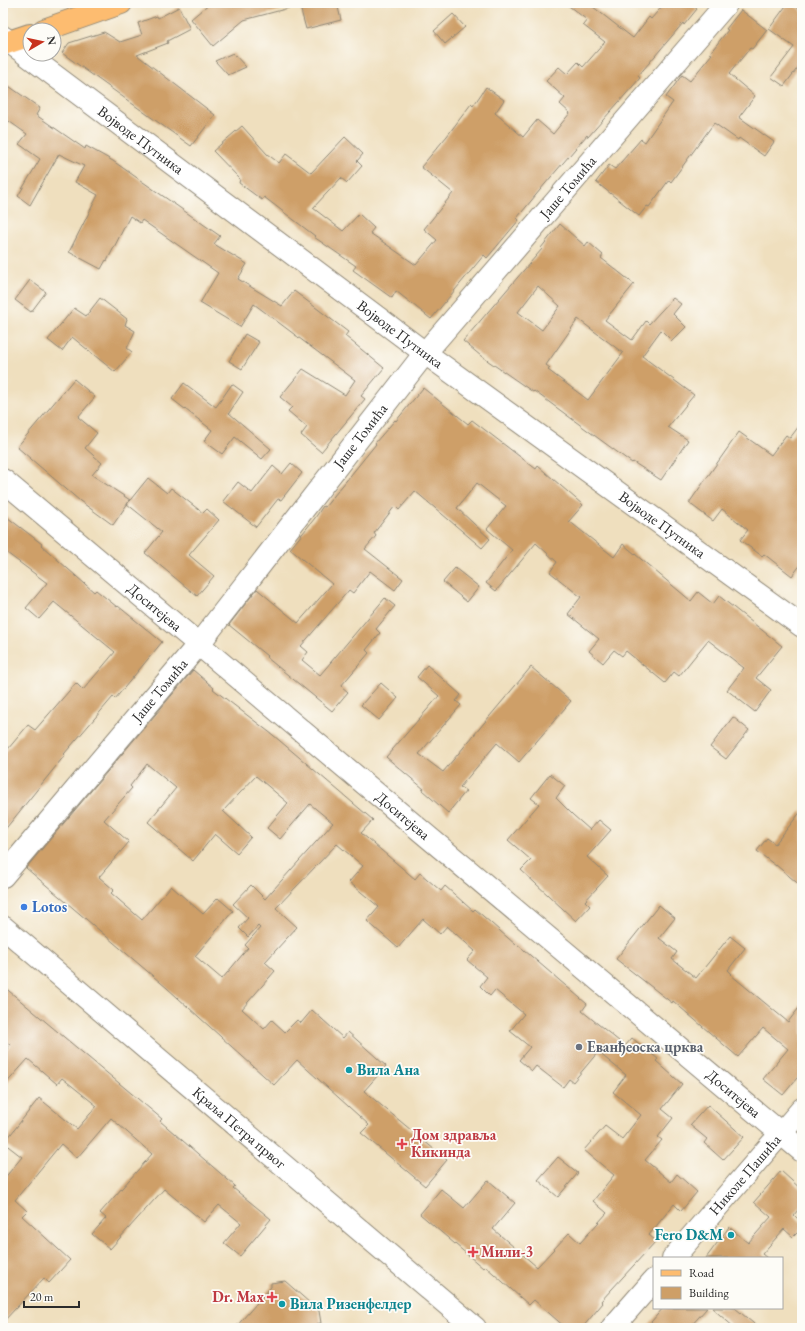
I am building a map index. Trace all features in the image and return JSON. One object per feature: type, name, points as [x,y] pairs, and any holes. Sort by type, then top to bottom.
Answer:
[{"type":"main road","points":[[62,24],[121,3]]},
{"type":"main road","points":[[5,41],[22,37]]},
{"type":"street","name":"Јаше Томића","points":[[3,876],[198,645],[425,353],[726,3]]},
{"type":"street","name":"Војводе Путника","points":[[5,41],[425,353],[802,626]]},
{"type":"street","name":"Доситејева","points":[[3,480],[802,1151]]},
{"type":"street","name":"Краља Петра првог","points":[[3,927],[475,1328]]},
{"type":"street","name":"Николе Пашића","points":[[674,1257],[802,1109]]},
{"type":"street","points":[[612,1328],[653,1281]]},
{"type":"building","points":[[210,3],[288,3],[289,8],[244,20],[213,46],[191,19]]},
{"type":"building","points":[[299,3],[337,3],[341,20],[306,29]]},
{"type":"building","points":[[565,3],[588,3],[633,38],[649,17],[651,19],[665,3],[690,3],[697,9],[684,25],[683,23],[638,76],[640,78],[588,137],[587,135],[545,184],[517,218],[519,220],[487,258],[484,255],[431,319],[396,291],[392,298],[353,270],[356,266],[314,237],[315,236],[264,197],[262,200],[239,183],[240,179],[213,151],[242,126],[267,154],[279,163],[286,154],[311,173],[345,137],[363,154],[357,161],[362,166],[347,183],[341,178],[313,208],[343,231],[359,214],[374,228],[370,233],[416,265],[437,240],[424,229],[453,193],[421,167],[471,104],[473,106],[486,87],[504,100],[495,113],[523,137],[537,120],[553,134],[570,113],[560,104],[565,98],[546,81],[559,67],[567,74],[578,62],[583,67],[605,42],[583,25],[587,20]]},
{"type":"building","points":[[788,3],[791,3],[802,11],[802,62],[784,86],[771,77],[794,47],[769,29]]},
{"type":"building","points":[[179,7],[190,29],[167,41],[168,43],[137,55],[215,115],[191,146],[62,53],[69,43],[104,32],[120,42],[142,35],[138,23],[157,16],[158,18]]},
{"type":"building","points":[[741,10],[767,30],[729,74],[755,96],[739,117],[774,142],[764,156],[739,138],[738,140],[714,123],[671,182],[669,180],[649,207],[647,206],[639,216],[596,182],[609,165],[615,169],[641,139],[645,142],[673,102],[666,97],[682,75],[690,81],[712,54],[710,53]]},
{"type":"building","points":[[453,14],[465,27],[445,44],[434,31]]},
{"type":"building","points":[[233,53],[246,67],[228,75],[215,61]]},
{"type":"building","points":[[3,82],[40,108],[36,115],[85,149],[86,146],[113,161],[220,236],[214,244],[247,264],[238,279],[282,306],[294,291],[348,332],[345,336],[384,368],[361,396],[365,399],[321,452],[301,435],[307,427],[288,411],[292,407],[280,397],[303,369],[345,395],[355,380],[254,304],[240,327],[200,303],[218,273],[142,220],[140,223],[130,216],[107,261],[106,260],[101,269],[69,252],[98,195],[75,182],[84,166],[59,154],[30,205],[18,196],[40,159],[19,144],[27,134],[3,117]]},
{"type":"building","points":[[560,224],[585,246],[588,242],[603,255],[601,258],[634,284],[605,320],[632,340],[646,321],[649,324],[673,298],[681,304],[673,314],[686,327],[672,341],[661,330],[642,356],[694,395],[668,427],[688,440],[661,480],[633,462],[632,463],[534,391],[533,392],[481,356],[463,341],[542,249],[541,248]],"holes":[[[538,286],[560,306],[542,330],[518,312]],[[578,319],[623,353],[588,400],[548,370],[550,368],[546,365]]]},
{"type":"building","points":[[30,280],[46,292],[31,312],[15,300]]},
{"type":"building","points":[[100,298],[127,319],[125,325],[135,331],[127,348],[132,352],[115,372],[72,337],[62,351],[48,340],[74,308],[86,316]]},
{"type":"building","points":[[245,334],[259,342],[242,369],[229,361]]},
{"type":"building","points":[[74,379],[95,397],[78,417],[97,433],[85,448],[102,463],[92,475],[130,500],[113,525],[80,501],[17,447]]},
{"type":"building","points":[[184,383],[216,407],[232,384],[243,392],[229,413],[271,449],[262,459],[235,437],[222,454],[204,441],[212,430],[172,399]]},
{"type":"building","points":[[423,388],[468,424],[472,420],[536,469],[538,466],[583,505],[569,521],[614,557],[623,544],[691,601],[698,592],[713,604],[719,596],[782,646],[756,678],[771,690],[755,712],[727,690],[744,668],[708,640],[679,676],[674,672],[665,683],[626,651],[622,656],[614,650],[603,663],[589,651],[599,639],[568,614],[581,597],[550,572],[557,562],[536,543],[496,591],[486,583],[512,550],[487,529],[506,506],[477,483],[457,508],[490,539],[482,548],[415,491],[399,510],[395,506],[374,533],[376,536],[365,549],[403,579],[395,590],[370,571],[353,593],[349,590],[301,646],[308,652],[302,660],[320,675],[385,598],[395,606],[376,629],[380,633],[366,650],[369,653],[341,686],[348,692],[332,711],[229,625],[257,589],[298,623],[332,584],[290,549],[323,506],[325,507],[376,444],[375,443],[395,420],[396,421]]},
{"type":"building","points":[[802,422],[802,563],[792,576],[764,554],[762,556],[740,540],[748,530],[722,509],[713,521],[689,503],[739,432],[771,455],[786,435],[790,438]]},
{"type":"building","points":[[291,463],[302,473],[281,500],[278,499],[256,527],[223,501],[238,482],[252,493],[273,466],[282,474]]},
{"type":"building","points":[[148,478],[167,493],[171,488],[203,513],[207,509],[219,520],[189,555],[214,576],[197,596],[145,553],[162,532],[127,504]]},
{"type":"building","points":[[3,514],[42,544],[41,545],[94,592],[96,590],[117,607],[118,606],[162,642],[115,699],[113,697],[64,754],[65,755],[3,832],[3,755],[28,725],[35,730],[76,683],[83,690],[115,652],[54,602],[39,619],[26,608],[47,583],[3,550]]},
{"type":"building","points":[[455,568],[479,587],[467,602],[443,582]]},
{"type":"building","points":[[427,665],[461,695],[456,701],[461,705],[419,754],[443,772],[531,667],[571,701],[519,762],[497,743],[460,787],[466,791],[448,813],[422,790],[424,789],[386,757],[439,696],[417,677]]},
{"type":"building","points":[[193,670],[214,688],[213,689],[273,735],[373,820],[361,833],[415,879],[420,873],[441,891],[445,886],[473,911],[475,909],[587,1004],[582,1011],[625,1046],[632,1038],[658,1059],[656,1061],[682,1084],[662,1109],[673,1118],[658,1137],[662,1140],[645,1160],[671,1182],[677,1174],[697,1192],[681,1211],[674,1204],[649,1235],[656,1241],[601,1301],[603,1303],[582,1328],[566,1328],[534,1300],[529,1305],[485,1266],[483,1268],[420,1214],[441,1189],[464,1208],[488,1180],[515,1203],[493,1229],[537,1267],[569,1233],[580,1243],[607,1213],[593,1201],[614,1175],[584,1150],[605,1126],[622,1139],[641,1115],[613,1092],[626,1075],[598,1052],[573,1082],[569,1079],[563,1087],[536,1066],[532,1071],[519,1060],[530,1047],[510,1031],[524,1014],[495,990],[490,996],[480,986],[487,977],[467,960],[475,951],[447,926],[440,934],[423,919],[398,948],[367,921],[379,907],[349,882],[363,866],[337,844],[276,908],[297,927],[265,962],[275,971],[242,1009],[264,1029],[272,1020],[285,1032],[297,1020],[301,1023],[312,1010],[343,1038],[348,1032],[386,1066],[364,1091],[447,1160],[425,1186],[361,1133],[369,1125],[297,1060],[274,1085],[167,988],[26,868]],"holes":[[[147,764],[176,788],[148,822],[193,861],[215,834],[237,853],[251,837],[223,811],[256,776],[288,803],[267,828],[280,839],[310,804],[333,823],[265,899],[251,885],[233,904],[248,918],[239,928],[248,937],[258,926],[260,928],[245,945],[248,948],[222,979],[195,956],[233,911],[218,898],[203,914],[171,886],[142,920],[111,893],[114,890],[99,877],[129,842],[104,820],[132,788],[130,786]]]},
{"type":"building","points":[[381,683],[398,698],[379,720],[361,705]]},
{"type":"building","points":[[733,717],[749,730],[726,759],[710,747]]},
{"type":"building","points":[[550,774],[565,786],[556,798],[573,815],[590,830],[599,820],[611,830],[587,857],[608,876],[585,901],[590,906],[576,921],[521,870],[531,860],[508,840],[539,804],[531,798]]},
{"type":"building","points":[[802,810],[802,887],[757,851],[767,838],[775,844]]},
{"type":"building","points":[[659,905],[675,918],[659,938],[677,952],[672,959],[696,978],[730,936],[745,948],[728,970],[732,974],[731,975],[788,1022],[802,1004],[802,1072],[783,1095],[763,1079],[788,1049],[763,1028],[738,1057],[673,1001],[672,1003],[616,959]]},
{"type":"building","points":[[3,986],[162,1119],[160,1121],[235,1186],[233,1188],[271,1219],[240,1256],[224,1243],[241,1223],[219,1205],[204,1222],[164,1189],[110,1249],[92,1234],[106,1218],[100,1213],[152,1154],[111,1118],[77,1158],[61,1144],[15,1200],[27,1211],[22,1216],[70,1260],[49,1283],[44,1278],[3,1322],[3,1180],[22,1157],[4,1143],[39,1098],[77,1129],[97,1106],[62,1078],[57,1084],[28,1059],[3,1087],[3,1054],[10,1045],[3,1039]]},
{"type":"building","points":[[708,1105],[744,1137],[723,1160],[704,1143],[707,1139],[690,1125]]},
{"type":"building","points":[[558,1157],[578,1173],[558,1197],[538,1180]]},
{"type":"building","points":[[781,1171],[802,1190],[802,1205],[794,1215],[802,1223],[802,1228],[793,1237],[784,1229],[762,1254],[766,1257],[707,1257],[729,1227],[748,1243],[771,1217],[754,1202]]},
{"type":"building","name":"Вила Ризенфелдер","points":[[285,1281],[319,1311],[321,1323],[316,1324],[312,1328],[235,1328],[271,1287],[271,1283]]},
{"type":"building","points":[[662,1309],[706,1309],[689,1328],[646,1328]]},
{"type":"building","points":[[713,1309],[736,1309],[759,1328],[735,1328]]},
{"type":"place","name":"Lotos","points":[[24,907]]},
{"type":"place","name":"Еванђеоска црква","points":[[579,1047]]},
{"type":"place","name":"Вила Ана","points":[[349,1070]]},
{"type":"place","name":"Дом здравља Кикинда","points":[[402,1144]]},
{"type":"place","name":"Fero D&M","points":[[731,1235]]},
{"type":"place","name":"Мили-3","points":[[473,1252]]},
{"type":"place","name":"Dr. Max","points":[[272,1297]]},
{"type":"place","name":"Вила Ризенфелдер","points":[[282,1304]]}]
